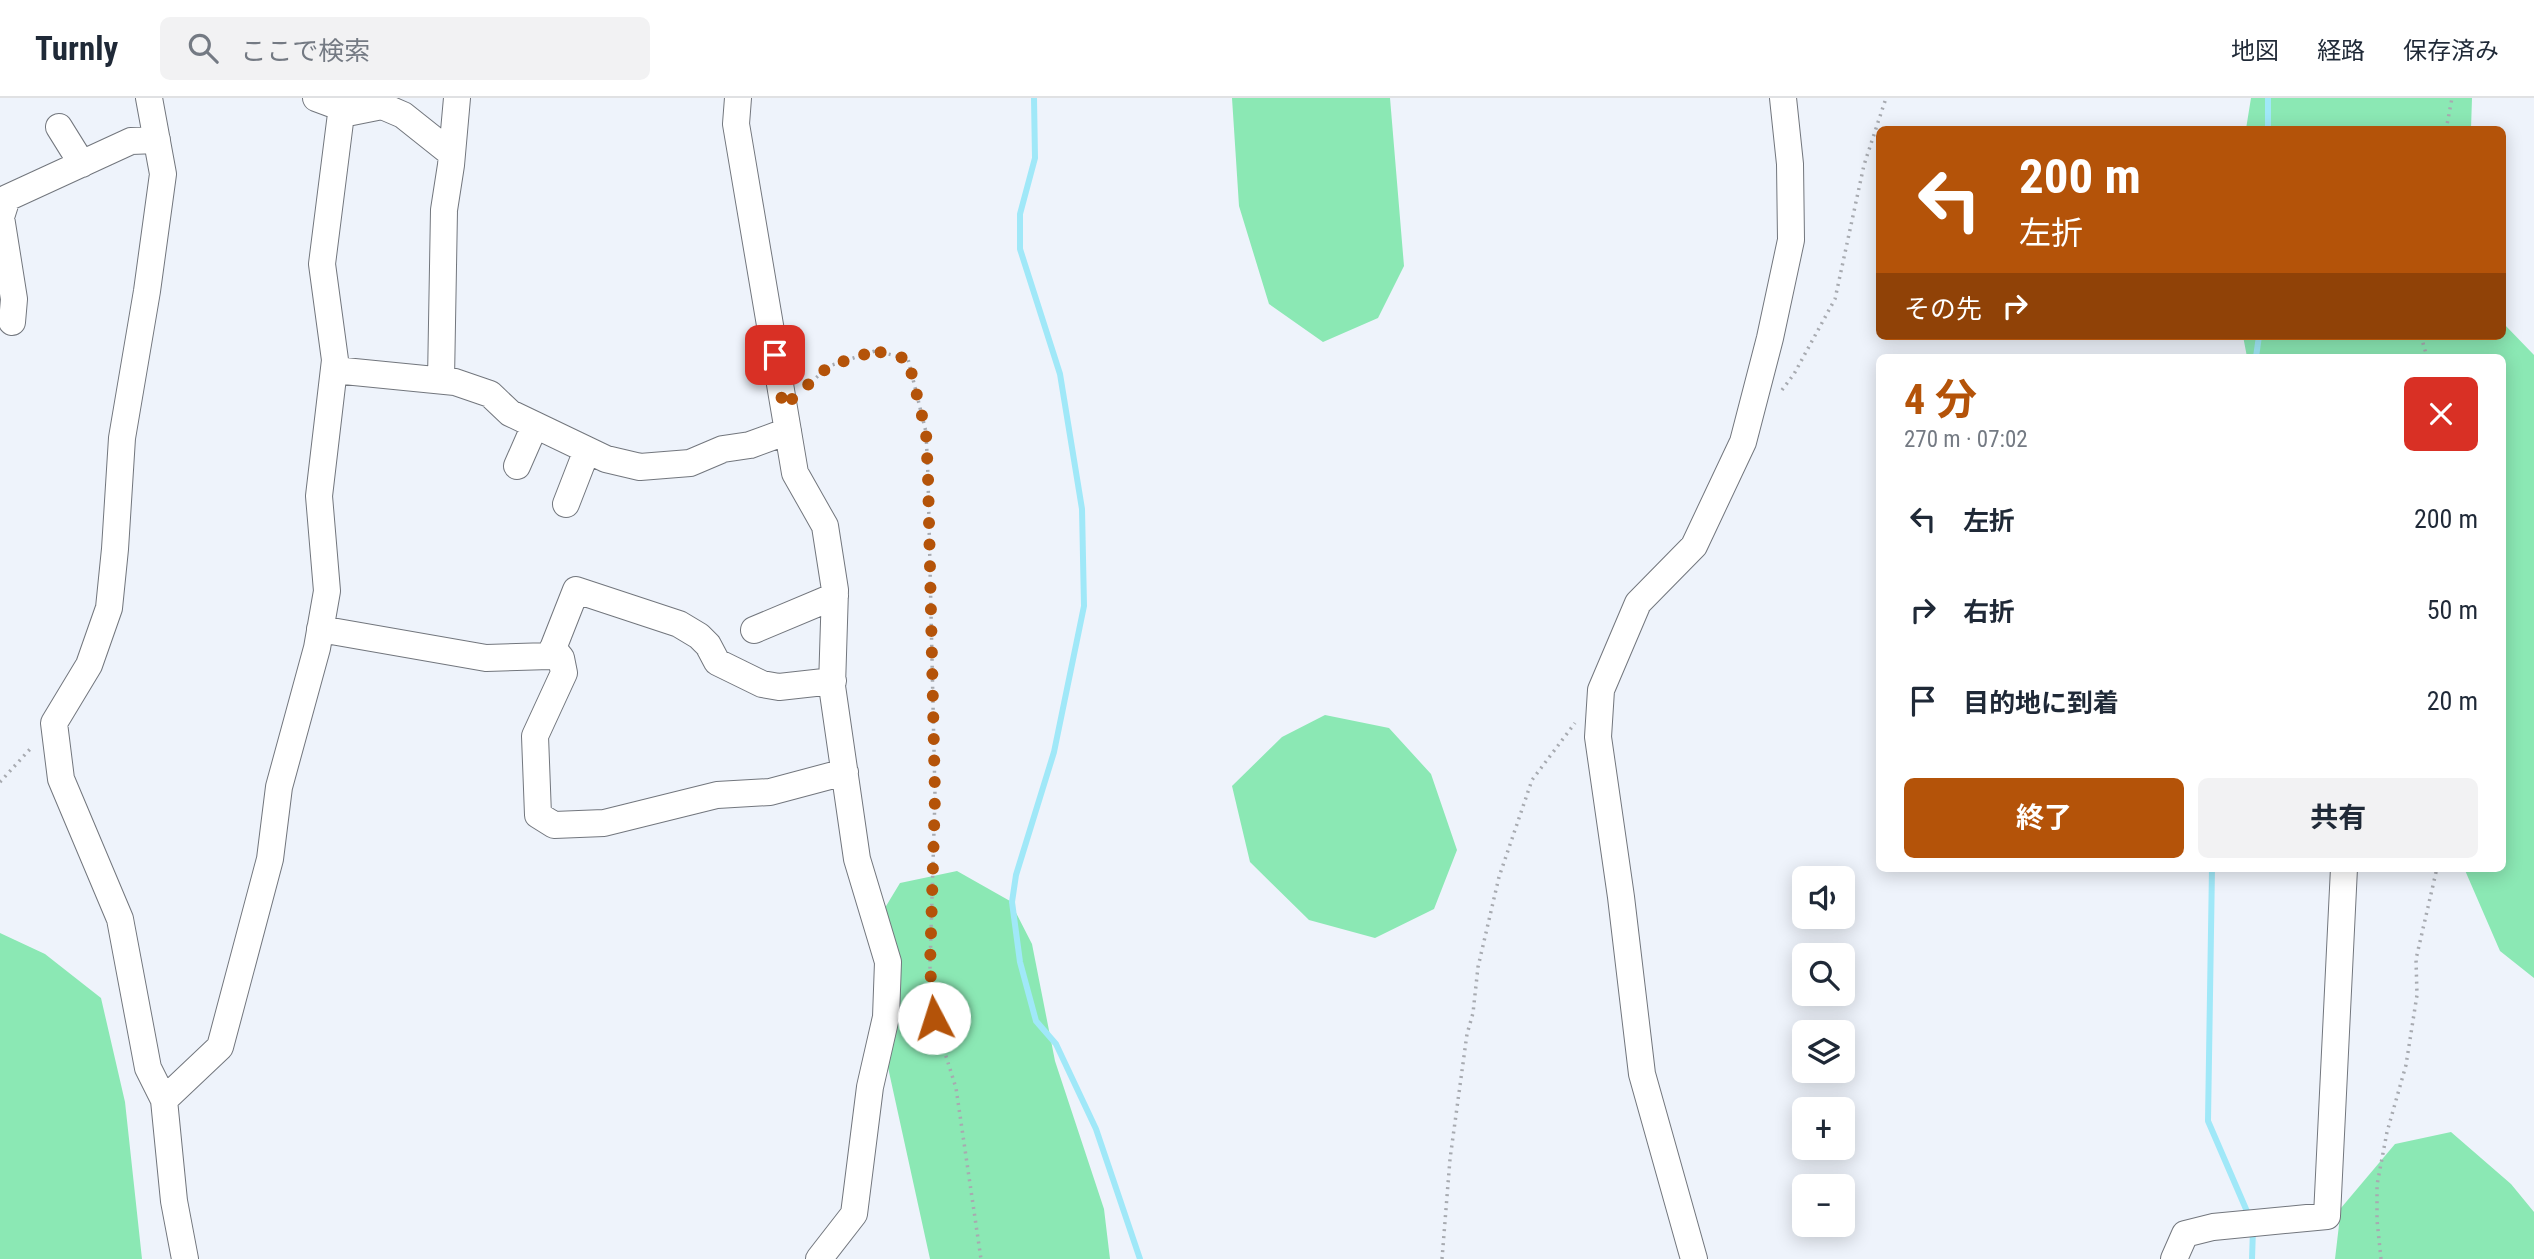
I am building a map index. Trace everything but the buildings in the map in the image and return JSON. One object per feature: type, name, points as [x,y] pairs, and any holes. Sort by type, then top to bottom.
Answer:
[{"type":"street","points":[[149,98],[163,174],[147,291],[122,438],[109,608],[89,665],[54,723],[61,779],[120,919],[148,1068],[164,1100],[174,1201],[186,1259]]},
{"type":"street","points":[[316,98],[343,107],[382,106],[403,115],[452,154]]},
{"type":"street","points":[[441,380],[444,211],[457,98]]},
{"type":"street","points":[[738,98],[736,124],[795,473],[825,526],[835,596],[833,681],[857,859],[888,962],[886,1017],[870,1087],[853,1214],[819,1259]]},
{"type":"street","points":[[1694,1259],[1643,1074],[1598,737],[1601,690],[1638,603],[1694,546],[1743,442],[1770,338],[1791,240],[1790,164],[1783,98]]},
{"type":"street","points":[[164,1100],[220,1047],[270,859],[279,787],[320,629],[327,591],[319,496],[335,360],[321,264],[343,107]]},
{"type":"street","points":[[58,127],[82,164]]},
{"type":"street","points":[[12,322],[14,299],[1,217],[7,198],[131,141],[157,140]]},
{"type":"street","points":[[334,370],[455,382],[490,394],[510,413],[606,459],[640,467],[690,463],[723,449],[750,445],[785,419]]},
{"type":"street","points":[[517,466],[535,425]]},
{"type":"street","points":[[566,504],[587,450]]},
{"type":"street","points":[[320,629],[486,658],[550,656],[576,590],[678,624],[699,636],[708,645],[717,662],[762,684],[779,687],[833,681]]},
{"type":"street","points":[[754,629],[835,596]]},
{"type":"street","points":[[553,648],[561,658],[564,673],[535,736],[538,816],[554,825],[604,823],[717,795],[770,792],[845,772]]},
{"type":"street","points":[[2174,1259],[2185,1234],[2213,1227],[2327,1216],[2344,872]]},
{"type":"path","points":[[1876,126],[1885,98]]},
{"type":"path","points":[[2447,126],[2452,98]]},
{"type":"path","points":[[1779,394],[1794,374],[1835,299],[1864,165],[1876,127]]},
{"type":"path","points":[[785,419],[829,366],[878,350],[876,351],[908,359],[926,432],[928,476],[935,796],[930,967],[933,1006],[934,1018],[956,1088],[981,1259]]},
{"type":"path","points":[[1442,1259],[1450,1159],[1467,1034],[1473,1013],[1478,967],[1499,877],[1532,780],[1578,720]]},
{"type":"path","points":[[0,782],[54,723]]},
{"type":"path","points":[[2381,1259],[2377,1185],[2386,1132],[2406,1065],[2417,995],[2416,959],[2436,872]]},
{"type":"green space","points":[[1232,98],[1390,98],[1404,266],[1378,318],[1323,342],[1269,304],[1239,206]]},
{"type":"green space","points":[[2251,98],[2472,98],[2471,126],[2246,126]]},
{"type":"green space","points":[[2506,326],[2534,355],[2534,978],[2500,951],[2466,872],[2506,872],[2506,354],[2246,354],[2244,340],[2506,340]]},
{"type":"green space","points":[[1325,715],[1389,728],[1431,774],[1457,850],[1434,909],[1375,938],[1309,920],[1250,862],[1232,786],[1282,737]]},
{"type":"green space","points":[[957,871],[1010,901],[1032,944],[1055,1061],[1104,1209],[1110,1259],[930,1259],[882,1040],[877,921],[900,883]]},
{"type":"green space","points":[[0,933],[45,954],[101,998],[125,1102],[142,1259],[0,1259]]},
{"type":"green space","points":[[2451,1132],[2511,1184],[2534,1212],[2534,1259],[2335,1259],[2341,1208],[2395,1144]]},
{"type":"waterway","points":[[1034,98],[1035,158],[1020,214],[1020,249],[1060,374],[1082,509],[1084,606],[1054,752],[1016,875],[1012,902],[1020,962],[1036,1021],[1056,1044],[1096,1129],[1140,1259]]},
{"type":"waterway","points":[[2268,98],[2268,126]]},
{"type":"waterway","points":[[2256,354],[2258,340]]},
{"type":"waterway","points":[[2212,872],[2208,1121],[2249,1216]]},
{"type":"waterway","points":[[2252,1259],[2253,1229]]},
{"type":"route","points":[[775,355],[783,407],[829,366],[878,350],[876,351],[908,359],[926,432],[935,796],[930,967],[934,1018]]}]
